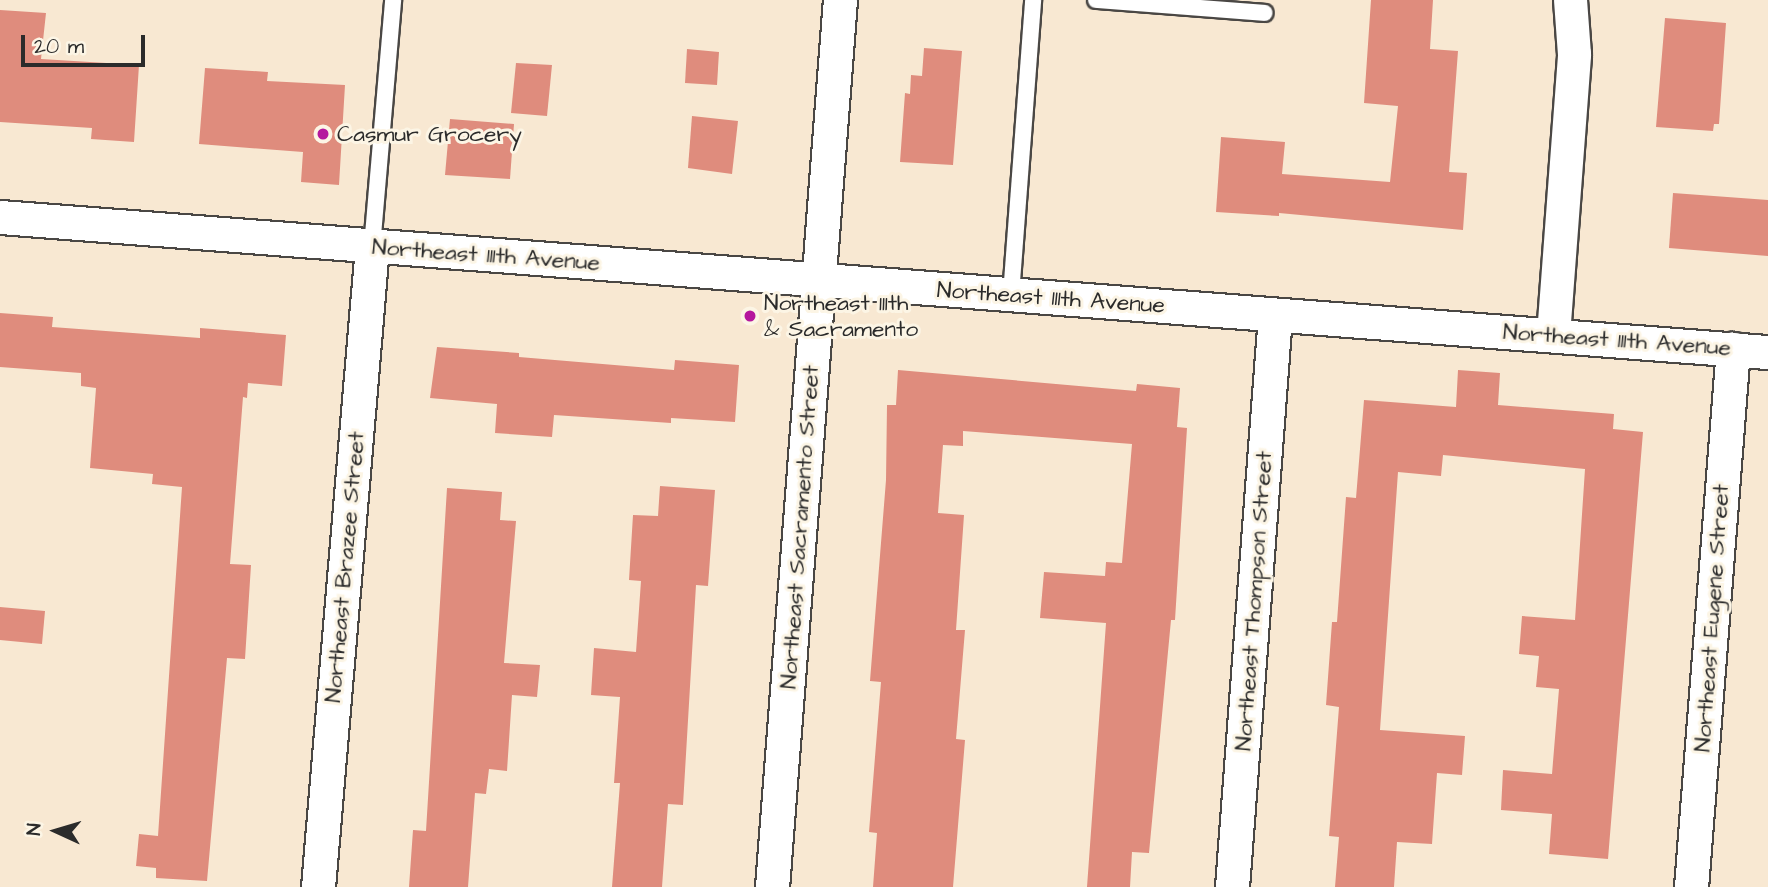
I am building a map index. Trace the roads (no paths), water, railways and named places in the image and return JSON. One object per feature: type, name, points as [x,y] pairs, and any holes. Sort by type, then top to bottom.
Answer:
[{"type":"street","name":"Northeast Sacramento Street","points":[[772,887],[840,0]]},
{"type":"street","points":[[1553,335],[1574,54],[1570,0]]},
{"type":"street","name":"Northeast 111th Avenue","points":[[0,217],[1768,352]]},
{"type":"street","name":"Northeast Brazee Street","points":[[318,887],[372,247]]},
{"type":"street","name":"Northeast Thompson Street","points":[[1232,887],[1276,315]]},
{"type":"street","name":"Northeast Eugene Street","points":[[1691,887],[1733,349]]},
{"type":"lane","points":[[372,247],[393,0]]},
{"type":"lane","points":[[1011,295],[1033,0]]},
{"type":"lane","points":[[1096,0],[1264,13]]},
{"type":"place","name":"Casmur Grocery","points":[[323,134]]},
{"type":"place","name":"Northeast 111th & Sacramento","points":[[750,316]]}]
